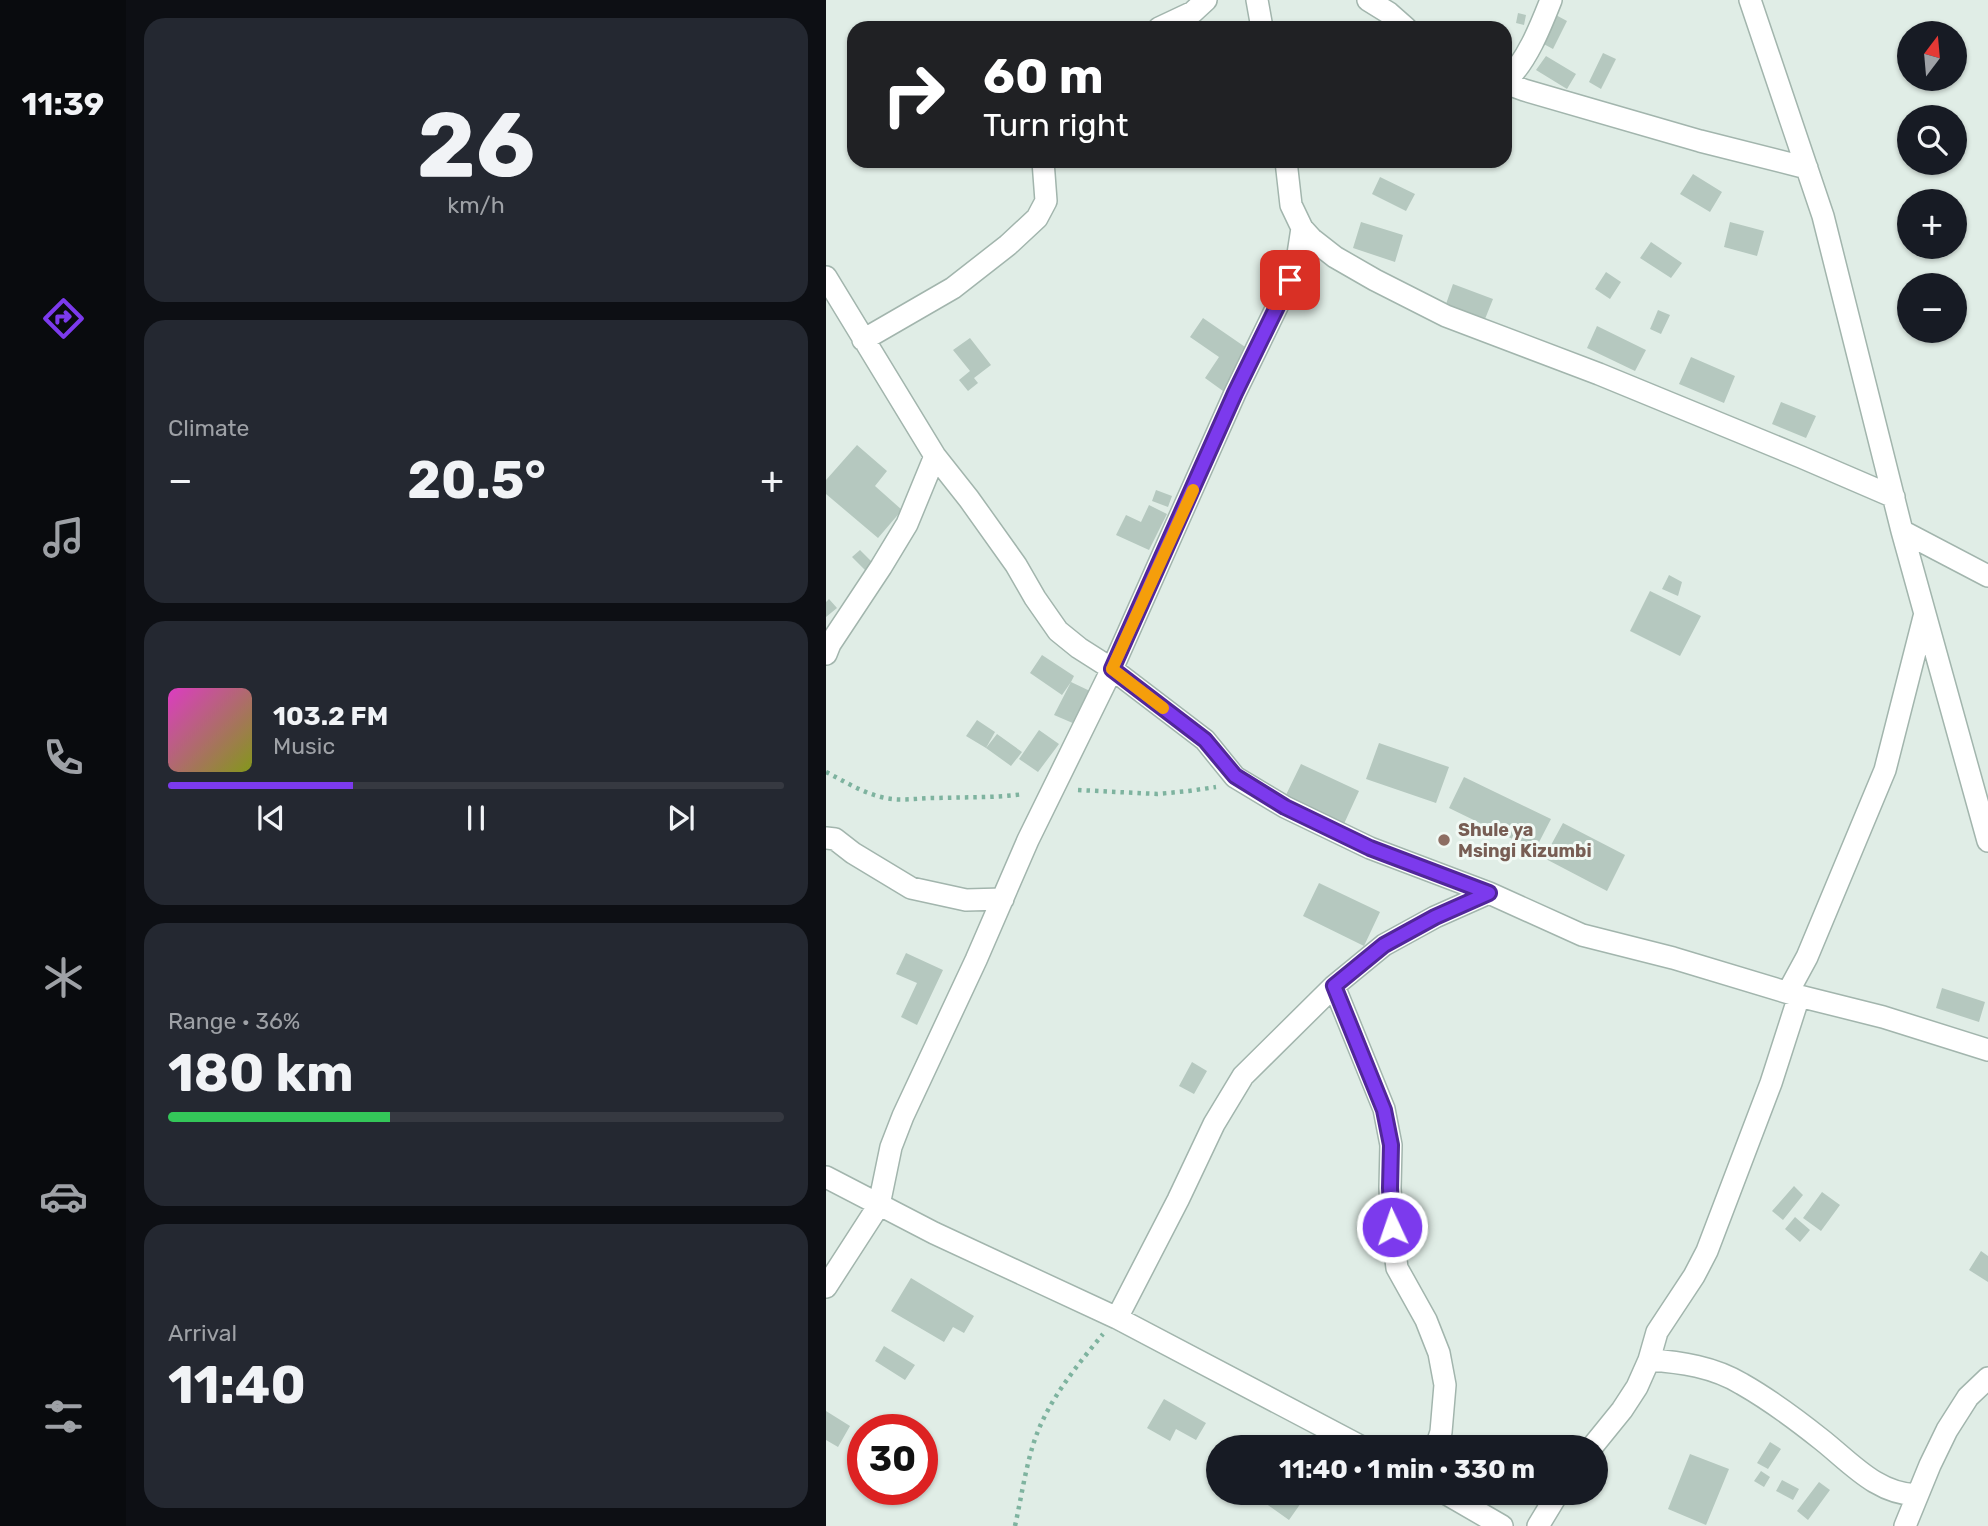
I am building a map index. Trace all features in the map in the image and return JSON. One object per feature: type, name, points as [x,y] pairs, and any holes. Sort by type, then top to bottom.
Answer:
[{"type":"street","points":[[1174,21],[1193,12],[1206,0]]},
{"type":"street","points":[[1257,0],[1261,21]]},
{"type":"street","points":[[1368,0],[1398,21]]},
{"type":"street","points":[[1512,76],[1524,58],[1551,0]]},
{"type":"street","points":[[1749,0],[1823,216],[1902,531],[1988,841]]},
{"type":"street","points":[[1512,85],[1700,141],[1807,168]]},
{"type":"street","points":[[863,340],[953,288],[1009,245],[1037,218],[1046,201],[1044,168]]},
{"type":"street","points":[[1287,168],[1291,205],[1302,228],[1335,257],[1375,280],[1446,316],[1599,374],[1894,497]]},
{"type":"street","points":[[826,1287],[879,1205],[891,1147],[1028,840],[1112,669],[1235,393],[1290,280],[1302,228]]},
{"type":"street","points":[[826,276],[935,456],[1016,565],[1058,631],[1205,740],[1235,776],[1285,807],[1370,848],[1489,893],[1583,935],[1883,1017],[1988,1050]]},
{"type":"street","points":[[826,654],[907,524],[935,456]]},
{"type":"street","points":[[1902,531],[1988,576]]},
{"type":"street","points":[[1602,1435],[1637,1387],[1657,1332],[1695,1276],[1707,1251],[1771,1083],[1793,994],[1885,770],[1925,615]]},
{"type":"street","points":[[826,838],[835,839],[911,888],[966,900],[1003,899]]},
{"type":"street","points":[[1117,1318],[1214,1124],[1243,1076],[1334,986],[1384,945],[1435,917],[1489,893]]},
{"type":"street","points":[[1334,986],[1384,1110],[1391,1145],[1390,1188],[1397,1268],[1426,1320],[1439,1353],[1445,1385],[1440,1435]]},
{"type":"street","points":[[826,1177],[934,1233],[1117,1318],[1339,1435]]},
{"type":"street","points":[[1649,1360],[1695,1366],[1740,1382],[1801,1424],[1880,1486],[1903,1495],[1917,1495]]},
{"type":"street","points":[[1905,1526],[1947,1430],[1968,1397],[1988,1378]]},
{"type":"street","points":[[1466,1505],[1502,1526]]},
{"type":"street","points":[[1538,1526],[1551,1505]]},
{"type":"path","points":[[826,772],[863,792],[908,801],[1004,797],[1053,789],[1157,794],[1221,786],[1235,776]]},
{"type":"path","points":[[1015,1526],[1033,1444],[1046,1412],[1076,1368],[1117,1318]]},
{"type":"building","points":[[1518,13],[1526,15],[1524,25],[1516,23]]},
{"type":"building","points":[[1554,14],[1567,21],[1553,49],[1540,42]]},
{"type":"building","points":[[1603,53],[1616,59],[1601,89],[1589,82]]},
{"type":"building","points":[[1546,56],[1576,74],[1567,89],[1536,70]]},
{"type":"building","points":[[1693,174],[1722,192],[1710,212],[1680,194]]},
{"type":"building","points":[[1380,177],[1415,194],[1406,211],[1372,194]]},
{"type":"building","points":[[1361,222],[1403,235],[1395,262],[1353,248]]},
{"type":"building","points":[[1730,222],[1764,231],[1757,256],[1724,247]]},
{"type":"building","points":[[1651,242],[1682,263],[1671,278],[1640,258]]},
{"type":"building","points":[[1606,272],[1621,282],[1610,299],[1595,289]]},
{"type":"building","points":[[1453,284],[1493,299],[1485,319],[1446,304]]},
{"type":"building","points":[[1658,310],[1670,315],[1661,334],[1650,329]]},
{"type":"building","points":[[1203,318],[1251,351],[1223,391],[1205,378],[1219,357],[1190,337]]},
{"type":"building","points":[[1597,326],[1646,350],[1635,371],[1587,348]]},
{"type":"building","points":[[970,338],[991,365],[974,378],[978,383],[968,391],[959,380],[970,371],[953,350]]},
{"type":"building","points":[[1691,357],[1735,376],[1724,403],[1679,384]]},
{"type":"building","points":[[1781,402],[1816,416],[1806,438],[1772,424]]},
{"type":"building","points":[[857,445],[887,471],[875,486],[902,510],[878,538],[826,494],[826,480]]},
{"type":"building","points":[[1156,490],[1172,496],[1168,507],[1152,501]]},
{"type":"building","points":[[1149,505],[1167,514],[1149,550],[1116,535],[1126,515],[1141,522]]},
{"type":"building","points":[[860,550],[874,564],[866,571],[852,557]]},
{"type":"building","points":[[1669,575],[1682,582],[1678,596],[1662,589]]},
{"type":"building","points":[[1650,591],[1701,616],[1680,656],[1630,631]]},
{"type":"building","points":[[829,599],[837,608],[826,617],[826,602]]},
{"type":"building","points":[[1042,655],[1074,676],[1062,695],[1030,673]]},
{"type":"building","points":[[1071,682],[1090,691],[1075,724],[1054,715]]},
{"type":"building","points":[[977,720],[995,732],[986,748],[966,736]]},
{"type":"building","points":[[1039,730],[1059,744],[1038,772],[1019,759]]},
{"type":"building","points":[[997,734],[1022,752],[1011,766],[986,748]]},
{"type":"building","points":[[1379,743],[1449,767],[1436,803],[1366,779]]},
{"type":"building","points":[[1301,764],[1359,791],[1343,826],[1284,799]]},
{"type":"building","points":[[1464,777],[1551,819],[1535,850],[1449,808]]},
{"type":"building","points":[[1563,823],[1625,855],[1607,891],[1544,858]]},
{"type":"building","points":[[1319,883],[1380,912],[1364,946],[1303,916]]},
{"type":"building","points":[[906,953],[943,970],[917,1025],[901,1017],[917,983],[896,974]]},
{"type":"building","points":[[1942,988],[1985,1002],[1979,1022],[1936,1008]]},
{"type":"building","points":[[1192,1062],[1207,1071],[1194,1094],[1179,1086]]},
{"type":"building","points":[[1794,1186],[1803,1195],[1783,1220],[1772,1211]]},
{"type":"building","points":[[1822,1192],[1840,1205],[1821,1231],[1803,1218]]},
{"type":"building","points":[[1795,1217],[1810,1230],[1800,1242],[1785,1229]]},
{"type":"building","points":[[1981,1251],[1988,1256],[1988,1282],[1969,1270]]},
{"type":"building","points":[[911,1278],[974,1316],[964,1333],[953,1327],[944,1342],[891,1311]]},
{"type":"building","points":[[884,1346],[915,1365],[905,1380],[875,1361]]},
{"type":"building","points":[[1164,1399],[1206,1423],[1196,1440],[1176,1429],[1170,1441],[1147,1428]]},
{"type":"building","points":[[826,1411],[847,1424],[847,1431],[838,1447],[826,1440]]},
{"type":"building","points":[[1770,1442],[1781,1449],[1768,1469],[1757,1463]]},
{"type":"building","points":[[1690,1454],[1729,1469],[1706,1525],[1668,1509]]},
{"type":"building","points":[[1761,1471],[1770,1477],[1764,1487],[1754,1481]]},
{"type":"building","points":[[1782,1480],[1799,1489],[1793,1500],[1776,1491]]},
{"type":"building","points":[[1819,1482],[1830,1490],[1808,1520],[1797,1511]]},
{"type":"building","points":[[1268,1505],[1300,1505],[1289,1520]]},
{"type":"slow traffic","points":[[1163,708],[1112,669],[1193,490]]},
{"type":"place","name":"Shule ya Msingi Kizumbi","points":[[1444,840]]},
{"type":"route","points":[[1290,280],[1235,393],[1112,669],[1205,740],[1235,776],[1285,807],[1370,848],[1489,893],[1435,917],[1384,945],[1334,986],[1384,1110],[1391,1145],[1392,1227]]}]
